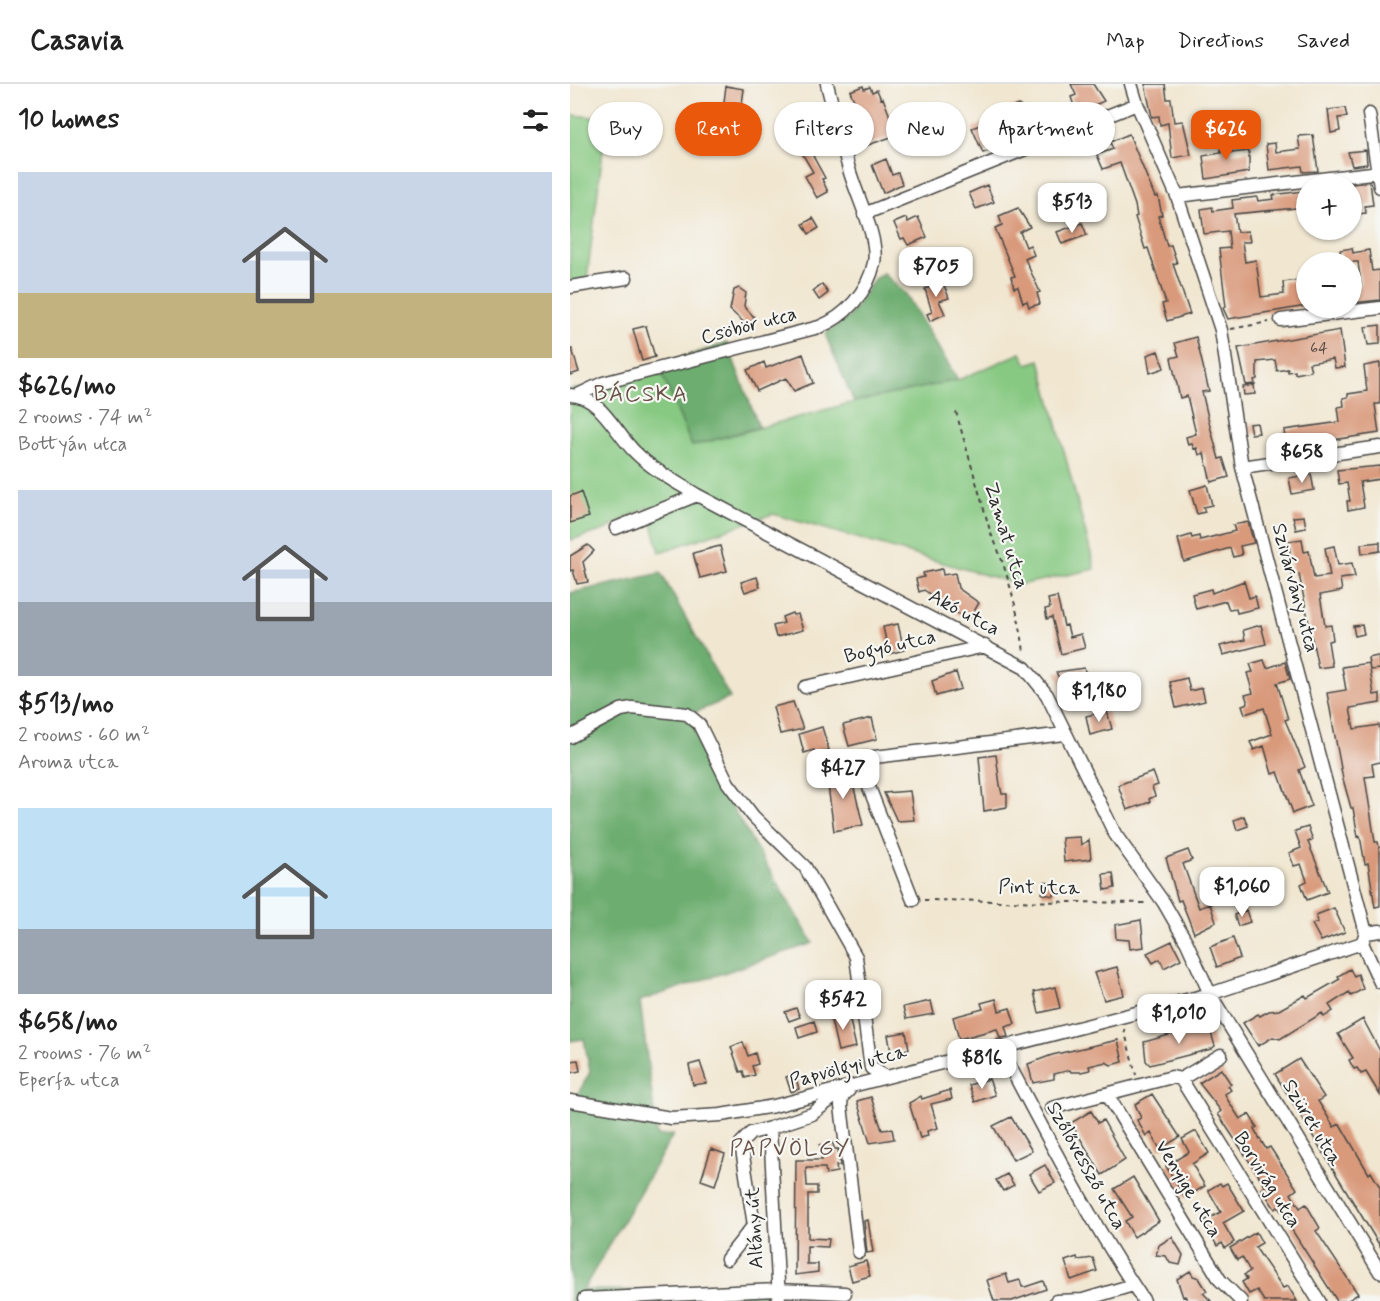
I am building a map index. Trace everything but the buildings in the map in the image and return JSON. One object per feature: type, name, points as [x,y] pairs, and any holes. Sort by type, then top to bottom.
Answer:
[{"type":"street","name":"Csöbör utca","points":[[574,395],[603,383],[772,341],[835,321],[849,310],[868,278],[874,262],[871,236],[849,171],[826,84]]},
{"type":"street","name":"Szivárvány utca","points":[[1131,84],[1137,104],[1177,196],[1221,330],[1242,467],[1364,938],[1380,982]]},
{"type":"street","points":[[864,214],[1137,104]]},
{"type":"street","points":[[1370,114],[1380,188]]},
{"type":"street","points":[[1177,196],[1379,172]]},
{"type":"street","points":[[570,287],[626,278]]},
{"type":"street","points":[[1281,320],[1380,308]]},
{"type":"street","name":"Akó utca","points":[[574,395],[595,404],[635,452],[664,475],[697,495],[1025,668],[1047,694],[1064,734],[1115,834],[1164,903],[1187,943],[1210,994]]},
{"type":"street","points":[[1242,467],[1380,447]]},
{"type":"street","points":[[616,528],[697,495]]},
{"type":"street","name":"Bogyó utca","points":[[805,687],[985,646]]},
{"type":"street","points":[[570,737],[621,710],[632,708],[687,714],[699,724],[728,783],[753,816],[806,867],[856,957],[871,1068],[886,1077]]},
{"type":"street","points":[[913,900],[858,759],[1064,734]]},
{"type":"street","name":"Papvölgyi utca","points":[[570,1101],[671,1118],[739,1113],[848,1089],[999,1046],[1210,994],[1380,931]]},
{"type":"street","name":"Szüret utca","points":[[1210,994],[1230,1049],[1380,1272]]},
{"type":"street","name":"Szőlővessző utca","points":[[999,1046],[1082,1202],[1144,1301]]},
{"type":"street","points":[[1052,1108],[1172,1077],[1181,1079],[1230,1049]]},
{"type":"street","name":"Borvirág utca","points":[[1181,1079],[1319,1301]]},
{"type":"street","points":[[727,1259],[754,1225],[741,1143],[752,1133],[812,1114],[848,1089]]},
{"type":"street","points":[[848,1089],[842,1097],[841,1106],[859,1252]]},
{"type":"street","name":"Venyige utca","points":[[1107,1094],[1220,1280],[1241,1301]]},
{"type":"street","name":"Altány út","points":[[770,1128],[778,1295]]},
{"type":"street","points":[[754,1225],[774,1225]]},
{"type":"street","points":[[1056,1301],[1083,1300],[1133,1285]]},
{"type":"street","points":[[584,1299],[845,1293]]},
{"type":"path","points":[[1221,330],[1281,320]]},
{"type":"path","name":"Zamat utca","points":[[956,412],[991,534],[999,549],[1022,637],[1025,668]]},
{"type":"path","name":"Pint utca","points":[[913,900],[1164,903]]},
{"type":"path","points":[[1121,1017],[1139,1086]]},
{"type":"green space","points":[[570,115],[588,116],[588,156],[602,156],[587,278],[570,282]]},
{"type":"green space","points":[[883,273],[905,293],[958,380],[854,402],[825,334],[850,316],[874,279]]},
{"type":"green space","points":[[727,343],[759,427],[692,446],[658,365]]},
{"type":"green space","points":[[1021,353],[1027,364],[1040,360],[1095,569],[1020,585],[773,514],[660,552],[647,507],[605,530],[570,540],[570,389],[579,389],[658,364],[692,446],[854,402],[958,380]]},
{"type":"green space","points":[[661,573],[730,698],[691,714],[711,772],[813,943],[640,1001],[657,1136],[673,1135],[583,1290],[772,1292],[771,1301],[570,1301],[570,1108],[590,1072],[584,1039],[570,1041],[570,593]]},
{"type":"district","name":"BÁCSKA","points":[[641,395]]},
{"type":"district","name":"PAPVÖLGY","points":[[790,1149]]}]
